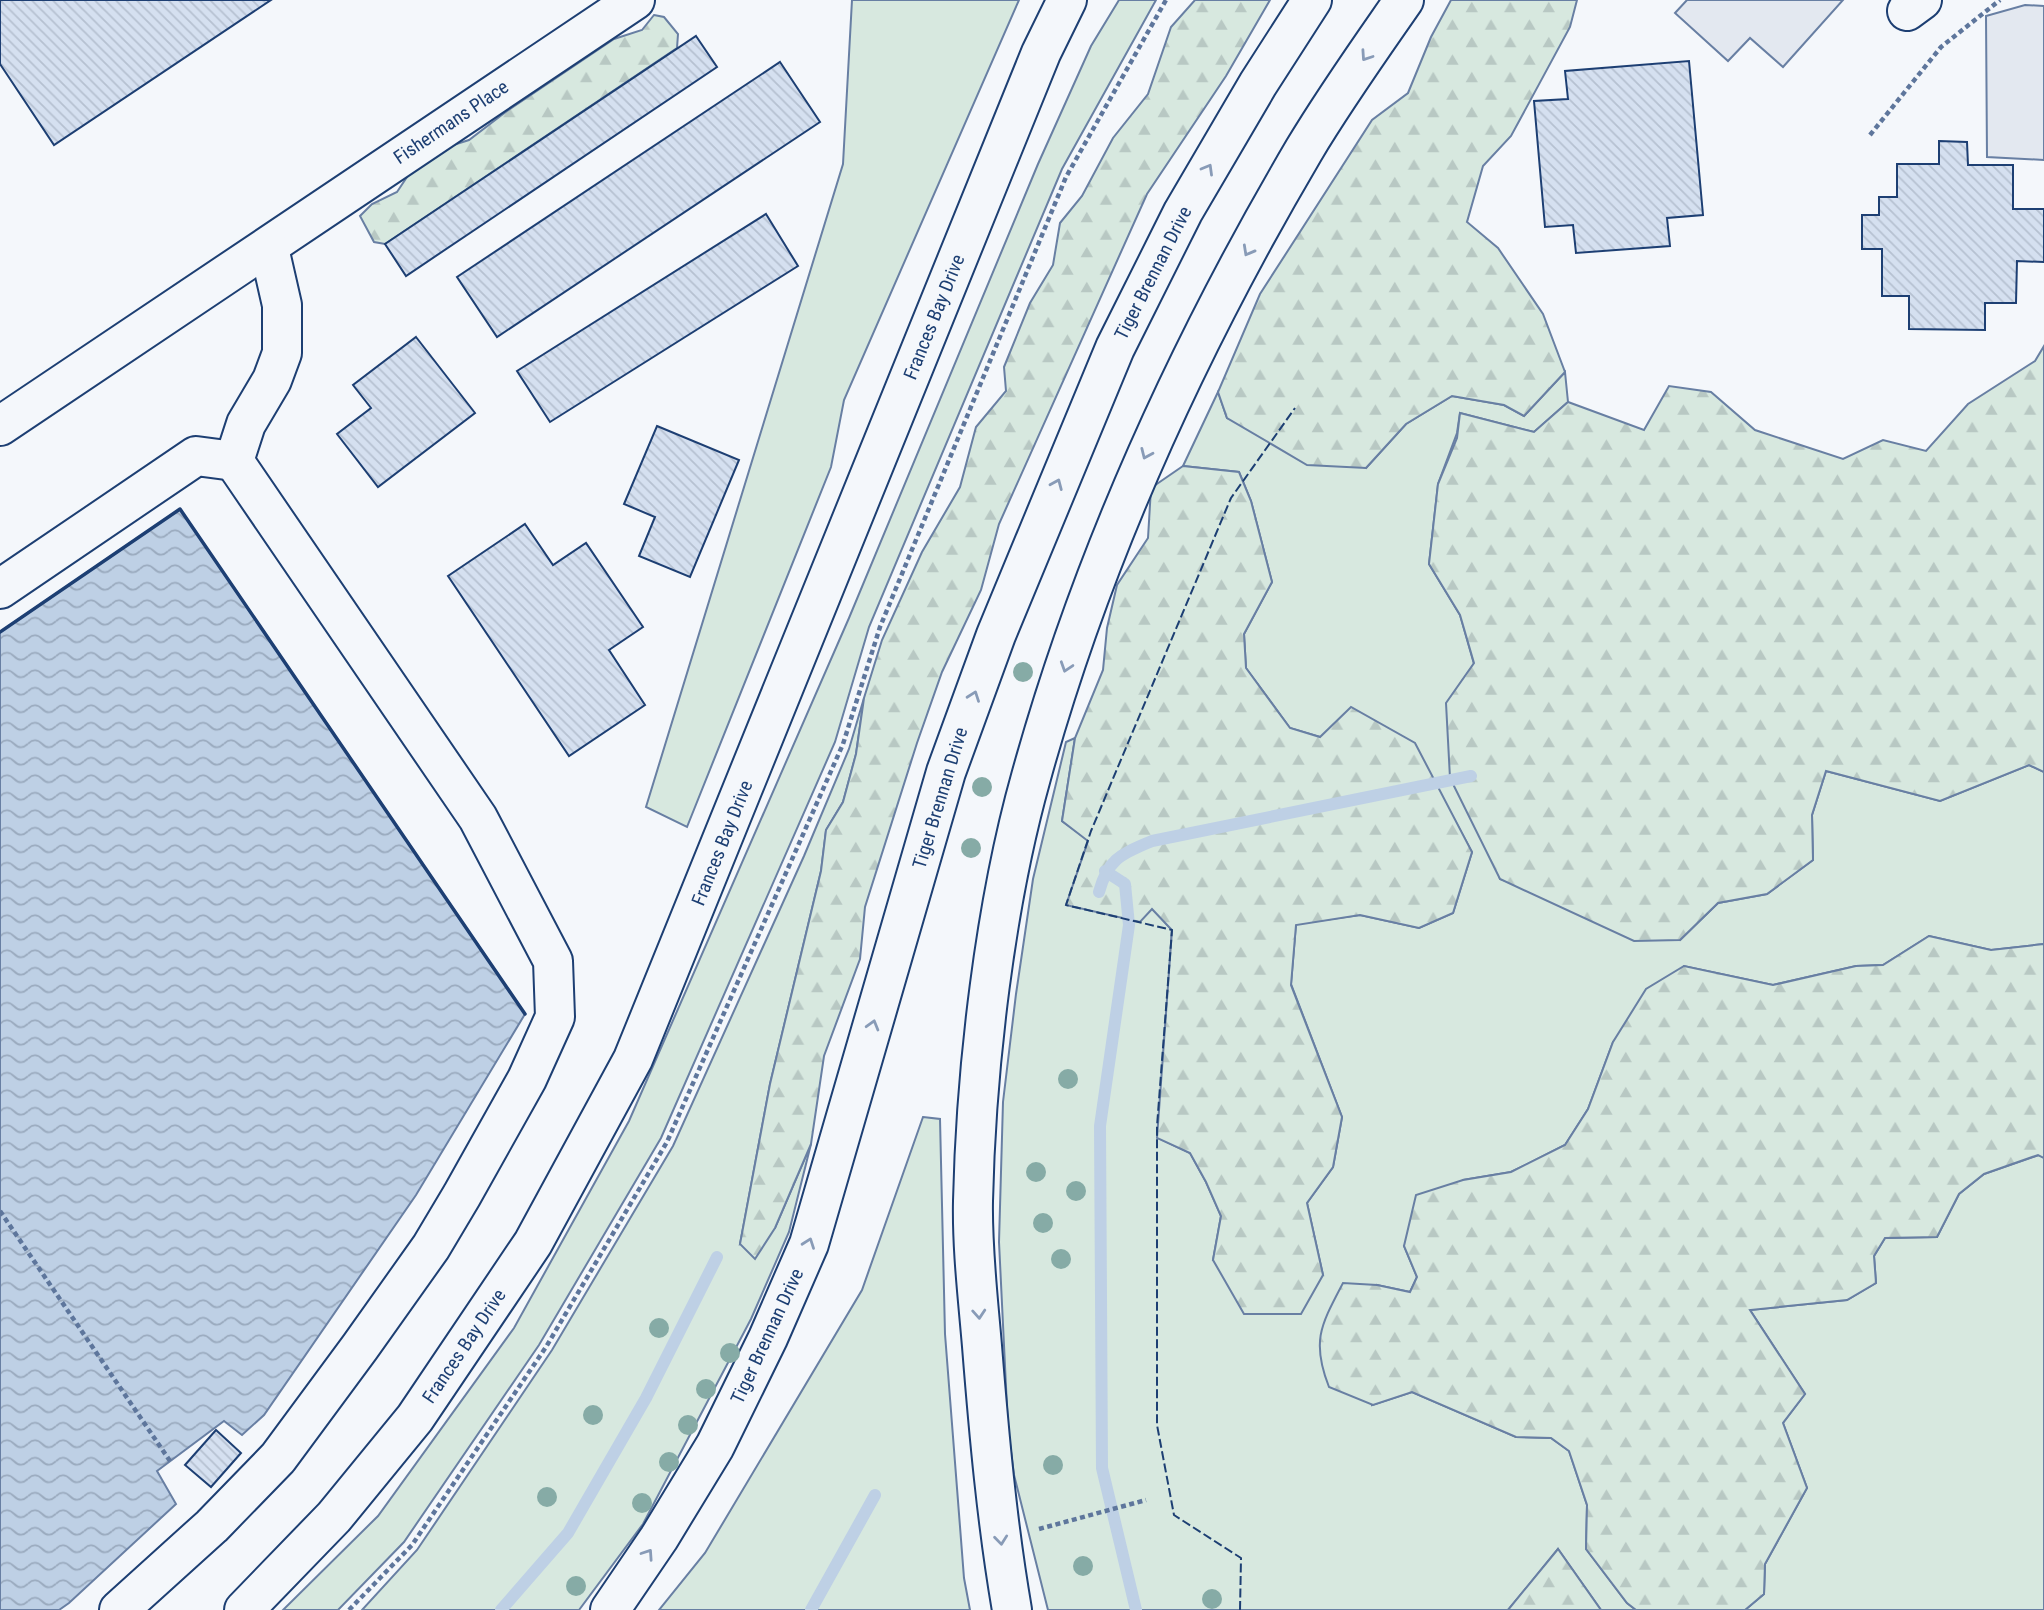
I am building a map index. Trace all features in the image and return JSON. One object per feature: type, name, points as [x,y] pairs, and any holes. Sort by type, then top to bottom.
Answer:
[{"type":"main road","name":"Fishermans Place","points":[[0,426],[635,0]]},
{"type":"main road","name":"Frances Bay Drive","points":[[244,1610],[334,1517],[415,1418],[533,1243],[633,1059],[1041,53],[1067,0]]},
{"type":"main road","name":"Tiger Brennan Drive","points":[[610,1610],[659,1538],[715,1446],[768,1338],[809,1244],[946,772],[996,635],[1115,348],[1183,212],[1258,84],[1312,0]]},
{"type":"main road","points":[[1012,1610],[988,1432],[973,1199],[991,990],[1010,874],[1031,778],[1119,516],[1162,418],[1219,304],[1305,148],[1404,0]]},
{"type":"main road","points":[[234,461],[246,424],[272,380],[282,353],[282,305],[269,248]]},
{"type":"main road","points":[[0,589],[196,456],[234,461],[478,818],[553,961],[555,1017],[527,1079],[430,1247],[278,1458],[212,1526],[119,1610]]},
{"type":"path","points":[[349,1610],[419,1534],[546,1347],[667,1142],[843,744],[880,627],[1066,177],[1166,0]]},
{"type":"path","points":[[1870,135],[1941,47],[2000,0]]},
{"type":"path","points":[[0,1211],[170,1461]]},
{"type":"path","points":[[1001,1539],[1146,1500]]},
{"type":"green space","points":[[852,0],[1019,0],[844,400],[831,467],[687,827],[646,807],[843,164]]},
{"type":"green space","points":[[1119,0],[1156,0],[1062,169],[869,627],[835,742],[661,1138],[539,1345],[404,1542],[338,1610],[283,1610],[378,1516],[514,1328],[629,1121],[849,618],[1038,164],[1091,46]]},
{"type":"green space","points":[[1195,0],[1270,0],[1226,76],[1147,194],[999,524],[981,590],[942,672],[917,743],[865,907],[860,959],[824,1056],[811,1144],[775,1228],[755,1259],[740,1244],[770,1084],[821,871],[826,830],[843,802],[856,754],[864,698],[882,640],[922,552],[960,487],[976,427],[1006,391],[1004,367],[1030,303],[1053,265],[1060,223],[1082,196],[1113,138],[1148,94],[1171,27]]},
{"type":"green space","points":[[1451,0],[1577,0],[1570,27],[1511,136],[1483,166],[1467,222],[1498,248],[1543,314],[1565,372],[1524,416],[1504,405],[1452,396],[1406,424],[1366,468],[1307,465],[1227,418],[1218,392],[1260,294],[1372,120],[1408,93],[1431,37]]},
{"type":"green space","points":[[654,15],[664,17],[678,34],[677,48],[385,244],[374,242],[360,216],[372,204],[397,192],[409,174],[450,146],[469,140],[614,39],[642,30]]},
{"type":"green space","points":[[2044,346],[2044,772],[2029,765],[1940,801],[1826,771],[1812,815],[1813,860],[1767,894],[1718,903],[1680,940],[1634,941],[1500,879],[1450,778],[1446,703],[1474,663],[1460,615],[1429,564],[1438,484],[1457,438],[1460,413],[1534,432],[1568,402],[1644,430],[1669,386],[1711,392],[1755,430],[1843,459],[1883,440],[1926,451],[1968,404],[2035,361]]},
{"type":"green space","points":[[1565,372],[1568,402],[1534,432],[1460,413],[1457,433],[1438,484],[1429,564],[1460,615],[1474,664],[1447,703],[1500,879],[1680,940],[1718,903],[1767,894],[1813,860],[1812,815],[1826,771],[1940,801],[2029,765],[2044,772],[2044,944],[1991,950],[1929,936],[1883,965],[1856,966],[1773,985],[1684,966],[1613,1042],[1588,1109],[1565,1145],[1511,1172],[1463,1180],[1404,1246],[1417,1277],[1410,1292],[1377,1285],[1372,1405],[1412,1392],[1516,1437],[1551,1438],[1569,1451],[1587,1505],[1586,1549],[1627,1603],[1636,1610],[1601,1610],[1558,1549],[1508,1610],[1048,1610],[1014,1475],[1008,1428],[999,1242],[1003,1102],[1016,994],[1033,879],[1066,742],[1075,738],[1062,821],[1088,840],[1172,930],[1158,1138],[1190,1153],[1206,1182],[1221,1216],[1213,1260],[1323,1275],[1307,1203],[1333,1167],[1342,1117],[1291,984],[1296,924],[1360,915],[1419,928],[1453,913],[1472,852],[1446,804],[1320,737],[1290,728],[1246,668],[1244,634],[1272,582],[1251,501],[1239,472],[1183,466],[1218,392],[1227,418],[1366,468],[1406,424],[1452,396],[1504,405],[1524,416]]},
{"type":"green space","points":[[1183,466],[1239,472],[1251,501],[1272,582],[1244,634],[1246,668],[1290,728],[1320,737],[1351,707],[1415,743],[1472,852],[1453,913],[1419,928],[1360,915],[1296,925],[1291,985],[1342,1117],[1333,1167],[1307,1203],[1323,1275],[1301,1314],[1244,1314],[1213,1260],[1221,1216],[1206,1182],[1190,1153],[1157,1138],[1172,930],[1152,909],[1140,922],[1066,905],[1088,841],[1062,821],[1075,738],[1103,670],[1107,628],[1117,585],[1148,538],[1151,488]]},
{"type":"green space","points":[[864,698],[856,754],[843,802],[826,830],[821,871],[770,1084],[740,1244],[775,1228],[811,1144],[789,1232],[751,1319],[643,1524],[579,1610],[362,1610],[417,1550],[552,1350],[673,1146],[804,856],[849,749]]},
{"type":"green space","points":[[1929,936],[1991,950],[2044,944],[2044,1158],[2038,1155],[1984,1174],[1959,1194],[1937,1237],[1885,1238],[1874,1256],[1876,1283],[1847,1300],[1750,1310],[1805,1394],[1783,1423],[1807,1488],[1765,1564],[1764,1594],[1745,1610],[1636,1610],[1627,1603],[1586,1549],[1587,1505],[1569,1451],[1551,1438],[1516,1437],[1412,1392],[1373,1405],[1329,1387],[1320,1357],[1321,1334],[1329,1310],[1343,1283],[1377,1285],[1410,1292],[1417,1277],[1404,1246],[1416,1195],[1463,1180],[1511,1172],[1565,1145],[1588,1109],[1613,1042],[1646,989],[1684,966],[1773,985],[1856,966],[1883,965]]},
{"type":"green space","points":[[923,1117],[940,1119],[945,1334],[964,1578],[970,1610],[659,1610],[705,1553],[862,1290]]},
{"type":"green space","points":[[2039,1155],[2044,1158],[2044,1610],[1745,1610],[1764,1594],[1765,1564],[1807,1488],[1783,1423],[1805,1394],[1750,1310],[1847,1300],[1876,1283],[1874,1256],[1885,1238],[1937,1237],[1959,1194],[1984,1174]]},
{"type":"green space","points":[[1558,1549],[1601,1610],[1508,1610]]},
{"type":"shaded area","points":[[1687,0],[1843,0],[1783,67],[1750,38],[1728,61],[1675,13]]},
{"type":"shaded area","points":[[2025,5],[2044,6],[2044,160],[1987,157],[1986,16]]},
{"type":"water","points":[[180,509],[525,1014],[416,1195],[264,1415],[242,1435],[224,1421],[157,1471],[176,1504],[69,1603],[59,1610],[0,1610],[0,632]]},
{"type":"building","points":[[0,0],[271,0],[54,145],[0,64]]},
{"type":"building","points":[[696,36],[717,67],[406,276],[385,244]]},
{"type":"building","points":[[1689,61],[1703,215],[1667,218],[1670,246],[1576,253],[1573,225],[1545,227],[1534,101],[1568,99],[1565,71]]},
{"type":"building","points":[[780,62],[820,122],[497,337],[457,277]]},
{"type":"building","points":[[1939,141],[1967,142],[1968,165],[2013,165],[2013,209],[2044,209],[2044,262],[2017,261],[2016,303],[1985,303],[1985,330],[1909,329],[1909,296],[1882,296],[1882,249],[1862,249],[1862,215],[1879,215],[1879,197],[1897,197],[1897,164],[1939,164]]},
{"type":"building","points":[[766,214],[798,266],[550,422],[517,371]]},
{"type":"building","points":[[416,337],[475,413],[378,487],[337,434],[371,408],[353,385]]},
{"type":"building","points":[[657,426],[739,460],[690,577],[639,556],[655,517],[624,504]]},
{"type":"building","points":[[525,524],[553,565],[586,543],[643,627],[609,650],[645,705],[569,756],[448,576]]},
{"type":"building","points":[[216,1430],[241,1453],[211,1487],[185,1465]]},
{"type":"waterway","points":[[1099,892],[1112,864],[1132,850],[1152,841],[1471,776]]},
{"type":"waterway","points":[[1105,871],[1125,884],[1129,925],[1100,1126],[1102,1468],[1136,1610]]},
{"type":"waterway","points":[[501,1610],[568,1533],[646,1398],[717,1257]]},
{"type":"waterway","points":[[811,1610],[875,1495]]},
{"type":"fence","points":[[1240,1610],[1241,1558],[1174,1515],[1157,1425],[1157,1126],[1172,930],[1066,905],[1091,831],[1231,498],[1295,408]]},
{"type":"wall","points":[[0,632],[180,509],[525,1014]]}]
